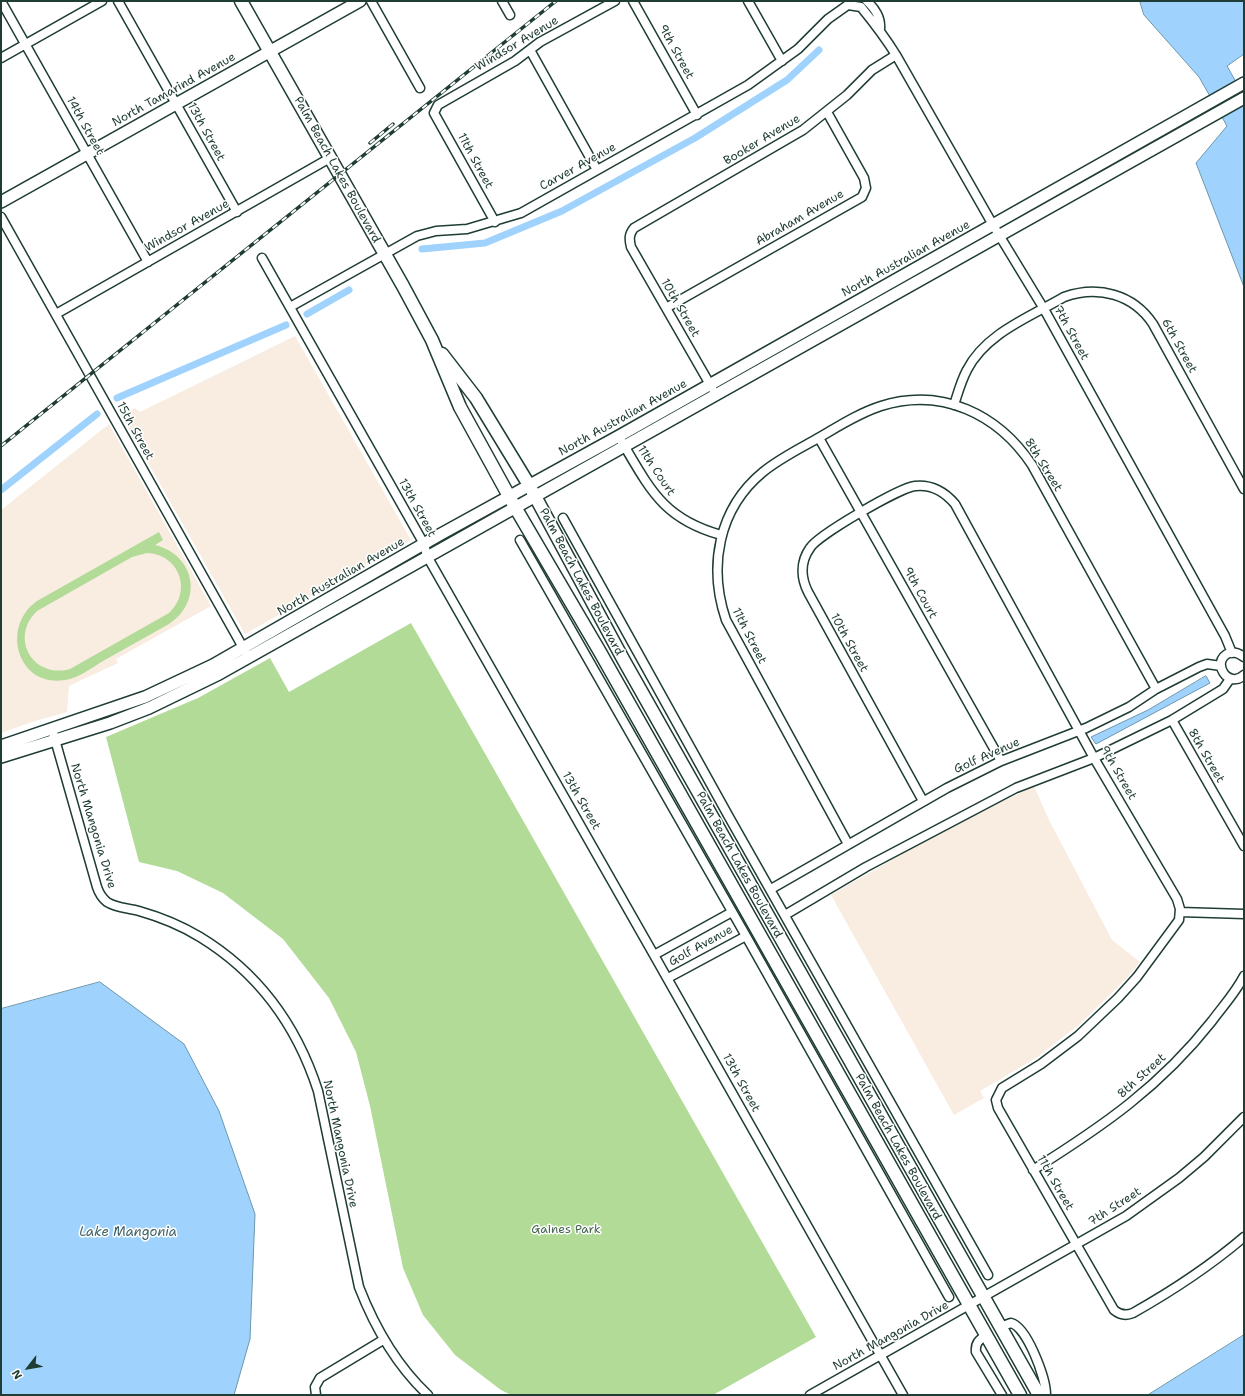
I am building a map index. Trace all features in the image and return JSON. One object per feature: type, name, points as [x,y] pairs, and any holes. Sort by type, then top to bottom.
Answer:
[{"type":"main road","name":"Palm Beach Lakes Boulevard","points":[[241,1],[432,340],[460,407],[512,501],[555,589],[633,712],[702,831],[1020,1395]]},
{"type":"main road","name":"North Tamarind Avenue","points":[[1,202],[360,1]]},
{"type":"main road","name":"North Australian Avenue","points":[[1,746],[145,697],[246,653],[427,556],[512,501],[619,436],[1244,83]]},
{"type":"main road","name":"North Australian Avenue","points":[[531,490],[625,446],[1244,98]]},
{"type":"main road","name":"Palm Beach Lakes Boulevard","points":[[432,340],[476,398],[531,490],[623,659],[1039,1395]]},
{"type":"main road","name":"North Australian Avenue","points":[[1,757],[110,723],[149,708],[181,693],[424,544],[512,501]]},
{"type":"main road","points":[[633,712],[648,703]]},
{"type":"main road","points":[[860,1113],[874,1103]]},
{"type":"street","name":"14th Street","points":[[1,1],[148,262]]},
{"type":"street","points":[[1,58],[102,1]]},
{"type":"street","name":"13th Street","points":[[118,1],[237,212]]},
{"type":"street","points":[[371,1],[420,88]]},
{"type":"street","points":[[502,1],[510,15]]},
{"type":"street","name":"Windsor Avenue","points":[[434,113],[438,105],[530,50],[540,42],[616,1]]},
{"type":"street","name":"9th Street","points":[[634,1],[697,114]]},
{"type":"street","points":[[748,1],[782,61]]},
{"type":"street","name":"7th Street","points":[[867,1],[873,7],[881,21],[880,29]]},
{"type":"street","name":"Carver Avenue","points":[[290,307],[384,254],[425,233],[468,229],[521,213],[748,85],[798,49],[828,19],[850,2]]},
{"type":"street","name":"7th Street","points":[[850,2],[861,7],[876,28],[880,29],[896,54],[993,225],[1044,309],[1221,629],[1232,653]]},
{"type":"street","points":[[530,50],[598,170]]},
{"type":"street","name":"Booker Avenue","points":[[631,232],[634,228],[783,144],[827,112],[872,70],[896,54]]},
{"type":"street","name":"Abraham Avenue","points":[[666,308],[862,197],[866,188],[864,178],[827,112]]},
{"type":"street","name":"11th Street","points":[[434,113],[495,222]]},
{"type":"street","name":"Windsor Avenue","points":[[56,314],[330,158]]},
{"type":"street","name":"15th Street","points":[[1,216],[246,653]]},
{"type":"street","name":"10th Street","points":[[631,232],[630,242],[632,247],[715,395]]},
{"type":"street","name":"13th Street","points":[[262,258],[424,544],[427,556],[668,978],[902,1395]]},
{"type":"street","name":"6th Street","points":[[954,405],[967,370],[980,350],[1000,334],[1074,294],[1095,291],[1106,292],[1126,299],[1143,312],[1153,324],[1244,489]]},
{"type":"street","name":"8th Street","points":[[819,438],[866,412],[897,402],[929,400],[954,405],[978,414],[992,422],[1009,436],[1023,452],[1156,689]]},
{"type":"street","name":"11th Court","points":[[619,436],[649,486],[665,506],[685,521],[721,535]]},
{"type":"street","name":"11th Street","points":[[819,438],[777,461],[756,478],[738,499],[730,513],[721,535],[716,572],[721,604],[726,620],[848,844]]},
{"type":"street","name":"9th Court","points":[[819,438],[1001,761]]},
{"type":"street","name":"9th Street","points":[[861,512],[899,491],[914,486],[934,488],[952,500],[1094,758],[1178,899],[1180,912]]},
{"type":"street","name":"10th Street","points":[[861,512],[821,536],[813,543],[804,562],[803,582],[923,802]]},
{"type":"street","points":[[563,518],[729,817],[988,1275]]},
{"type":"street","points":[[520,540],[555,589],[690,838],[949,1297]]},
{"type":"street","points":[[623,659],[636,651]]},
{"type":"street","points":[[1244,657],[1240,654],[1232,653],[1223,659],[1221,666],[1223,674],[1230,679],[1238,679],[1244,675]]},
{"type":"street","name":"Golf Avenue","points":[[771,889],[923,802],[1001,761],[1080,731],[1129,707],[1156,689],[1199,667],[1207,664],[1221,666]]},
{"type":"street","points":[[785,915],[866,867],[1016,788],[1094,758],[1172,720],[1223,688],[1230,679]]},
{"type":"street","name":"8th Street","points":[[1172,720],[1244,846]]},
{"type":"street","name":"North Mangonia Drive","points":[[52,729],[97,887],[101,896],[112,905],[138,911],[176,925],[216,948],[259,984],[276,1005],[294,1034],[309,1065],[318,1091],[354,1267],[366,1306],[383,1340],[406,1373],[428,1395]]},
{"type":"street","points":[[716,824],[729,817]]},
{"type":"street","points":[[690,838],[702,831]]},
{"type":"street","name":"Golf Avenue","points":[[654,955],[732,912]]},
{"type":"street","points":[[1180,912],[1244,914]]},
{"type":"street","name":"11th Street","points":[[1180,912],[1179,920],[1154,955],[1118,998],[1064,1047],[1002,1088],[996,1100],[998,1108],[1114,1310],[1123,1315],[1133,1313],[1166,1294],[1212,1262],[1244,1237]]},
{"type":"street","name":"Golf Avenue","points":[[668,978],[746,936]]},
{"type":"street","name":"8th Street","points":[[1033,1170],[1093,1132],[1163,1075],[1205,1030],[1244,976]]},
{"type":"street","name":"7th Street","points":[[984,1298],[1126,1216],[1179,1178],[1244,1117]]},
{"type":"street","points":[[939,1219],[952,1211]]},
{"type":"street","points":[[913,1234],[924,1227]]},
{"type":"street","name":"North Mangonia Drive","points":[[810,1395],[984,1298]]},
{"type":"street","points":[[1000,1327],[1011,1323],[1020,1328],[1041,1368],[1046,1382],[1046,1395]]},
{"type":"street","points":[[986,1335],[978,1340],[976,1352],[1002,1395]]},
{"type":"street","points":[[316,1395],[315,1387],[320,1378],[383,1340]]},
{"type":"shaded area","points":[[295,336],[411,540],[245,634],[121,415],[135,408],[140,412]]},
{"type":"shaded area","points":[[109,424],[211,606],[116,659],[118,663],[69,686],[67,712],[1,733],[1,510]]},
{"type":"shaded area","points":[[1034,786],[1048,818],[1112,940],[1140,962],[1126,979],[1080,1024],[1036,1058],[980,1091],[984,1098],[954,1115],[831,895],[942,831]]},
{"type":"green space","points":[[159,532],[163,540],[155,545],[169,550],[179,558],[186,568],[190,580],[190,592],[187,603],[180,614],[169,624],[80,675],[65,680],[49,680],[36,675],[26,665],[20,653],[17,640],[19,625],[26,612],[37,601]],"holes":[[[147,553],[158,555],[167,560],[174,567],[179,575],[181,585],[180,594],[176,604],[169,613],[70,669],[57,670],[45,668],[36,662],[29,654],[25,644],[25,633],[29,622],[37,611],[132,557]]]},
{"type":"green space","name":"Gaines Park","points":[[411,623],[816,1337],[713,1395],[511,1395],[501,1390],[455,1355],[423,1315],[403,1268],[370,1106],[356,1052],[329,998],[283,939],[223,893],[177,871],[139,862],[106,737],[198,698],[270,658],[289,692]]},
{"type":"water","points":[[1140,1],[1244,1],[1244,54],[1227,66],[1244,96],[1244,287],[1196,163],[1227,126],[1199,77],[1144,15]]},
{"type":"water","points":[[1206,676],[1210,683],[1096,744],[1091,737],[1148,710]]},
{"type":"water","name":"Lake Mangonia","points":[[100,982],[184,1044],[219,1111],[255,1214],[250,1339],[234,1395],[1,1395],[1,1009]]},
{"type":"water","points":[[1244,1335],[1244,1395],[1148,1395]]},
{"type":"waterway","points":[[422,249],[485,243],[562,211],[695,138],[787,80],[819,50]]},
{"type":"waterway","points":[[307,314],[349,290]]},
{"type":"waterway","points":[[117,398],[286,325]]},
{"type":"waterway","points":[[1,490],[97,414]]},
{"type":"railway","points":[[1,446],[556,1]]},
{"type":"railway","points":[[370,143],[393,124]]}]
